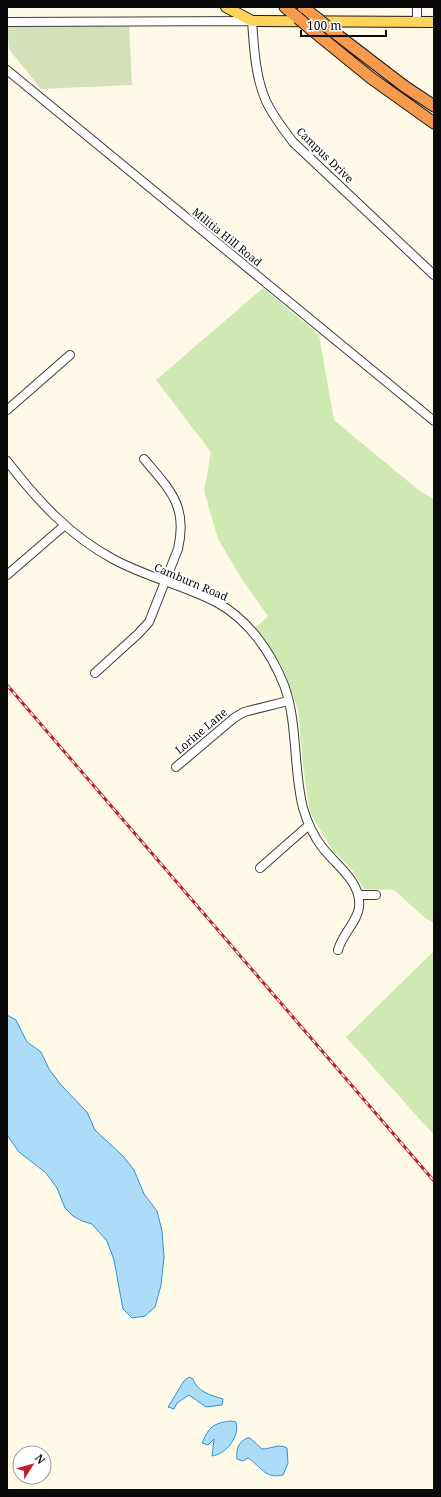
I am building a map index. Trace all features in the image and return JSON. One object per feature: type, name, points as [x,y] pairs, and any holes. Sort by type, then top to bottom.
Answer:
[{"type":"highway","points":[[285,7],[371,78],[434,123]]},
{"type":"highway","points":[[303,7],[404,86],[434,106]]},
{"type":"main road","points":[[226,7],[252,21],[434,22]]},
{"type":"street","points":[[417,7],[417,22]]},
{"type":"street","points":[[7,22],[252,21]]},
{"type":"street","name":"Campus Drive","points":[[252,21],[258,76],[265,100],[280,125],[293,142],[434,275]]},
{"type":"street","name":"Militia Hill Road","points":[[7,70],[434,421]]},
{"type":"street","points":[[7,410],[70,355]]},
{"type":"street","points":[[95,673],[149,622],[178,549],[182,530],[178,507],[174,498],[144,459]]},
{"type":"street","name":"Camburn Road","points":[[7,462],[40,500],[65,525],[85,542],[113,559],[215,602],[247,626],[267,651],[284,685],[288,701],[300,794],[309,825],[321,845],[351,880],[358,895]]},
{"type":"street","points":[[7,576],[65,525]]},
{"type":"street","name":"Lorine Lane","points":[[176,767],[234,718],[244,712],[288,701]]},
{"type":"street","points":[[260,868],[309,825]]},
{"type":"street","points":[[338,950],[342,938],[358,912],[360,906],[358,895],[376,895]]},
{"type":"green space","points":[[7,22],[129,22],[132,85],[41,89],[9,49]]},
{"type":"green space","points":[[263,288],[319,335],[334,420],[421,492],[434,499],[434,923],[425,918],[394,890],[364,889],[353,871],[331,848],[310,813],[303,765],[298,709],[282,666],[255,628],[268,616],[243,581],[218,539],[204,491],[211,452],[156,380]]},
{"type":"green space","points":[[434,951],[434,1135],[346,1037]]},
{"type":"water","points":[[7,1015],[16,1020],[27,1042],[41,1052],[49,1069],[61,1085],[87,1112],[95,1130],[123,1156],[134,1170],[144,1194],[157,1211],[162,1231],[164,1257],[161,1285],[155,1307],[145,1316],[132,1318],[123,1309],[114,1260],[107,1241],[92,1224],[73,1216],[65,1208],[57,1188],[46,1173],[19,1152],[7,1135]]},
{"type":"water","points":[[189,1377],[193,1379],[201,1390],[223,1399],[222,1405],[206,1407],[189,1395],[177,1403],[174,1409],[168,1407],[184,1381]]},
{"type":"water","points":[[231,1421],[236,1422],[237,1428],[234,1439],[222,1452],[212,1456],[214,1439],[208,1445],[202,1443],[212,1427],[220,1423]]},
{"type":"water","points":[[247,1438],[250,1438],[262,1449],[278,1446],[287,1448],[288,1463],[283,1475],[277,1476],[267,1474],[248,1458],[243,1461],[237,1459],[238,1447]]},
{"type":"railway","points":[[7,685],[434,1181]]}]
